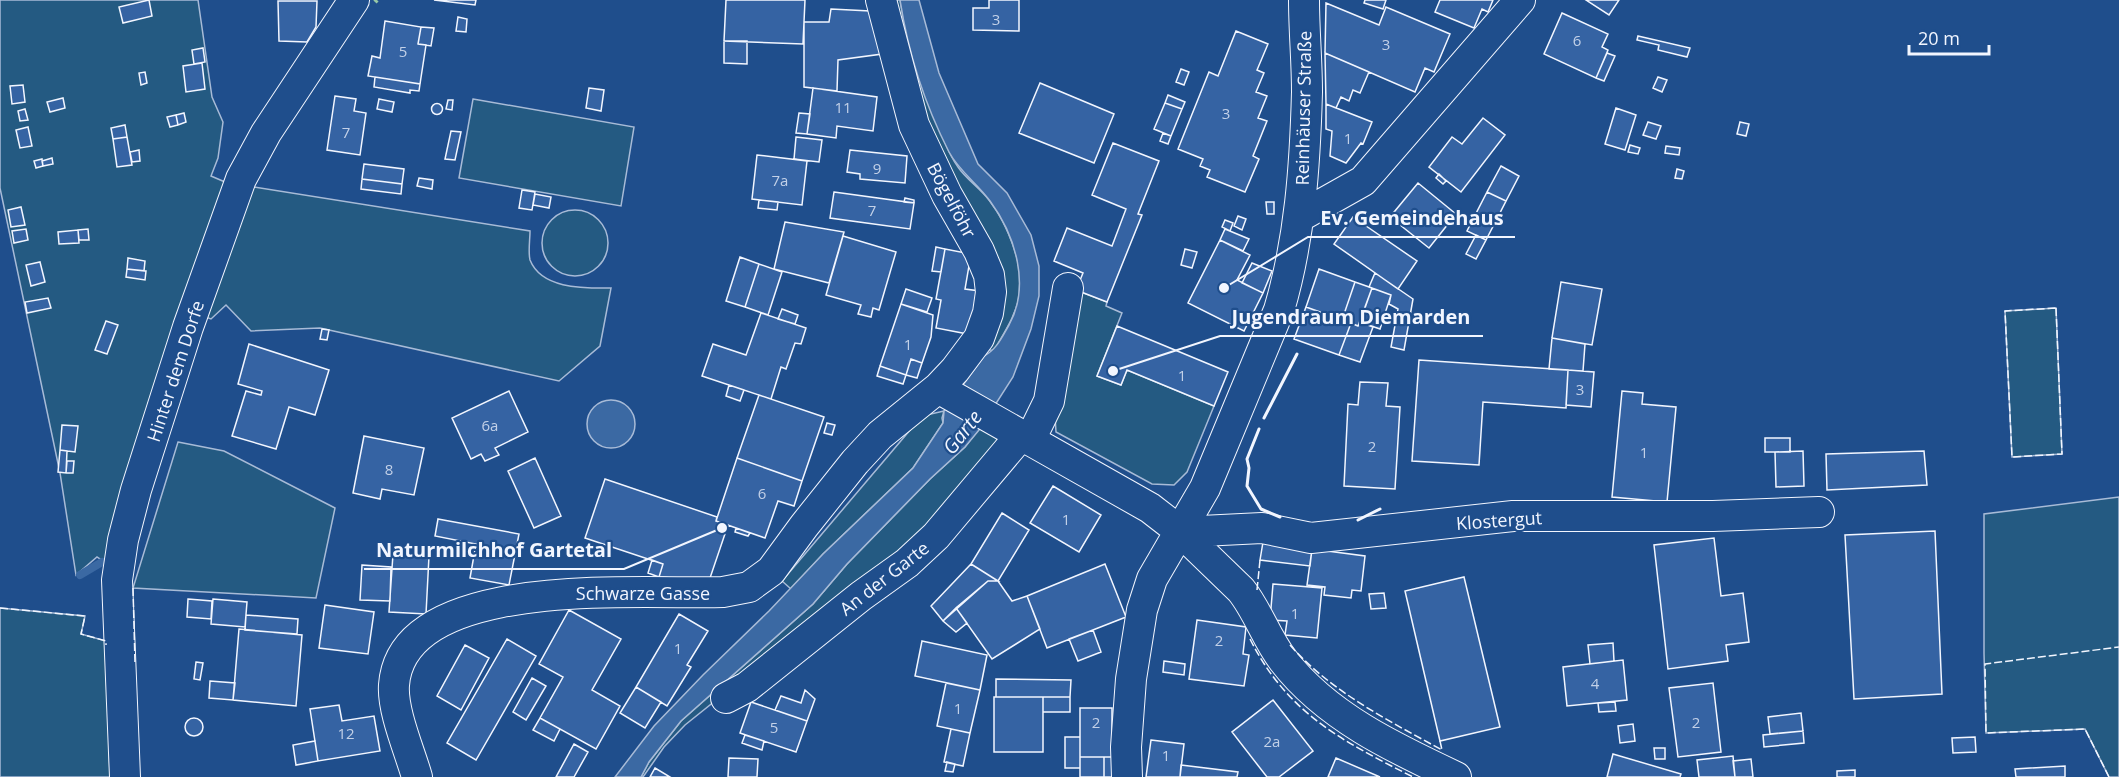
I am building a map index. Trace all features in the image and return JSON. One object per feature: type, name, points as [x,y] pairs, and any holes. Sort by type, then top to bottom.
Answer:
[{"type":"street","name":"Hinter dem Dorfe","points":[[125,777],[117,580],[123,540],[136,490],[189,327],[241,179],[266,133],[354,0]]},
{"type":"street","name":"Bögelföhr","points":[[881,0],[914,125],[947,195],[985,263],[991,283],[988,314],[979,338],[955,370],[947,392]]},
{"type":"street","name":"Reinhäuser Straße","points":[[1127,777],[1126,747],[1131,679],[1142,610],[1152,579],[1205,488],[1279,310],[1288,280],[1303,185],[1307,91],[1304,0]]},
{"type":"street","points":[[1299,217],[1363,181],[1520,0]]},
{"type":"street","name":"An der Garte","points":[[726,698],[747,687],[861,596],[907,563],[936,536],[1017,432],[1048,401],[1068,288]]},
{"type":"street","points":[[947,392],[1150,508],[1181,532],[1241,590],[1249,600],[1277,652],[1306,685],[1353,723],[1387,743],[1456,777]]},
{"type":"street","name":"Schwarze Gasse","points":[[417,777],[395,704],[393,684],[405,653],[422,634],[433,626],[453,616],[490,604],[552,595],[711,593],[749,587],[771,571],[831,491],[874,442],[903,415],[947,392]]},
{"type":"street","name":"Klostergut","points":[[1181,532],[1262,528],[1311,538],[1513,516],[1713,516],[1819,512]]},
{"type":"shaded area","points":[[0,0],[198,0],[212,97],[223,122],[218,158],[211,176],[225,182],[106,563],[97,557],[76,575],[60,473],[0,188]]},
{"type":"shaded area","points":[[888,0],[900,0],[906,32],[920,80],[952,157],[961,171],[996,210],[1013,246],[1020,273],[1019,298],[1012,319],[994,351],[986,349],[995,329]]},
{"type":"shaded area","points":[[473,99],[634,127],[621,206],[459,178]]},
{"type":"shaded area","points":[[248,186],[530,231],[530,260],[544,277],[554,282],[578,287],[611,288],[600,346],[559,381],[320,328],[251,331],[226,305],[211,319],[200,315]]},
{"type":"shaded area","points":[[575,210],[588,213],[598,220],[605,230],[608,243],[605,256],[598,266],[588,273],[575,276],[562,273],[552,266],[545,256],[542,243],[545,230],[552,220],[562,213]]},
{"type":"shaded area","points":[[1076,290],[1107,302],[1106,306],[1122,313],[1097,376],[1121,385],[1127,370],[1214,406],[1187,472],[1174,485],[1152,484],[1056,432],[1055,416]]},
{"type":"shaded area","points":[[2056,308],[2062,454],[2012,457],[2005,311]]},
{"type":"shaded area","points":[[944,411],[943,423],[913,468],[823,554],[791,589],[782,581],[922,416]]},
{"type":"shaded area","points":[[983,423],[995,429],[997,439],[994,451],[931,528],[685,725],[664,747],[641,777],[649,762],[681,721],[813,604],[847,564],[930,479],[965,447]]},
{"type":"shaded area","points":[[178,442],[224,451],[335,508],[316,598],[133,588]]},
{"type":"shaded area","points":[[2119,497],[2119,777],[2109,777],[2085,729],[1986,733],[1984,514]]},
{"type":"shaded area","points":[[0,608],[85,616],[81,634],[106,641],[110,777],[0,777]]},
{"type":"water","name":"Garte","points":[[900,0],[919,0],[939,73],[978,164],[1007,193],[1031,235],[1039,266],[1039,296],[1031,329],[1013,377],[979,430],[965,447],[930,479],[847,564],[813,604],[681,721],[649,762],[641,777],[615,777],[654,726],[703,675],[823,554],[913,468],[943,423],[944,411],[984,356],[999,342],[1016,310],[1019,277],[1013,245],[999,214],[953,159],[940,134],[918,78]]},
{"type":"water","points":[[606,400],[616,400],[631,410],[635,424],[634,433],[625,444],[616,448],[606,448],[591,438],[587,429],[587,419],[597,404]]},
{"type":"building","points":[[149,0],[152,16],[123,23],[119,7]]},
{"type":"building","points":[[434,0],[476,0],[475,5]]},
{"type":"building","points":[[726,0],[805,0],[803,44],[724,41]]},
{"type":"building","points":[[989,0],[1019,0],[1019,31],[973,30],[973,8],[989,8]]},
{"type":"building","points":[[1365,0],[1386,0],[1383,9],[1364,3]]},
{"type":"building","points":[[1440,0],[1493,0],[1488,12],[1482,9],[1474,28],[1435,12]]},
{"type":"building","points":[[1586,0],[1619,0],[1609,15]]},
{"type":"building","points":[[278,1],[317,1],[316,27],[307,42],[279,41]]},
{"type":"building","points":[[1326,3],[1379,25],[1386,7],[1450,34],[1434,72],[1425,68],[1415,92],[1325,53]]},
{"type":"building","points":[[831,9],[870,11],[882,54],[838,60],[837,91],[804,87],[804,22],[829,22]]},
{"type":"building","points":[[1562,13],[1608,34],[1602,47],[1608,50],[1596,78],[1544,54]]},
{"type":"building","points":[[458,17],[467,19],[466,32],[456,31]]},
{"type":"building","points":[[385,21],[421,27],[418,44],[426,45],[420,84],[368,76],[372,56],[380,58]]},
{"type":"building","points":[[421,27],[434,28],[431,46],[418,44]]},
{"type":"building","points":[[1236,31],[1268,44],[1257,70],[1264,73],[1256,92],[1267,96],[1258,118],[1267,121],[1253,156],[1259,159],[1245,192],[1207,177],[1210,170],[1200,166],[1203,159],[1178,149],[1209,72],[1218,76]]},
{"type":"building","points":[[1638,36],[1690,48],[1687,57],[1658,50],[1659,45],[1637,40]]},
{"type":"building","points":[[724,41],[747,41],[747,64],[724,63]]},
{"type":"building","points":[[203,48],[205,62],[194,64],[192,50]]},
{"type":"building","points":[[1325,53],[1369,72],[1360,93],[1353,90],[1349,101],[1341,97],[1336,108],[1326,104]]},
{"type":"building","points":[[1607,53],[1615,56],[1604,81],[1596,78]]},
{"type":"building","points":[[202,63],[205,89],[186,92],[183,66]]},
{"type":"building","points":[[1181,69],[1189,72],[1184,85],[1176,82]]},
{"type":"building","points":[[145,72],[147,83],[141,85],[139,73]]},
{"type":"building","points":[[375,77],[420,84],[419,91],[410,90],[410,93],[374,87]]},
{"type":"building","points":[[1658,77],[1667,80],[1662,92],[1653,88]]},
{"type":"building","points":[[1040,83],[1114,114],[1094,163],[1019,133]]},
{"type":"building","points":[[23,85],[25,102],[12,104],[10,86]]},
{"type":"building","points":[[589,88],[604,90],[601,111],[586,108]]},
{"type":"building","points":[[813,88],[877,97],[873,131],[837,126],[836,138],[807,134]]},
{"type":"building","points":[[1168,95],[1185,102],[1182,109],[1165,103]]},
{"type":"building","points":[[335,96],[356,99],[354,111],[366,113],[360,155],[327,150]]},
{"type":"building","points":[[63,98],[65,108],[50,112],[47,102]]},
{"type":"building","points":[[379,99],[394,102],[392,112],[377,109]]},
{"type":"building","points":[[448,100],[453,100],[452,110],[446,109]]},
{"type":"building","points":[[1165,103],[1182,109],[1171,136],[1154,129]]},
{"type":"building","points":[[437,104],[441,105],[441,113],[437,114],[433,113],[432,109],[433,105]]},
{"type":"building","points":[[1326,104],[1372,122],[1363,144],[1361,143],[1346,163],[1330,156],[1332,131],[1326,129]]},
{"type":"building","points":[[1616,108],[1636,115],[1625,150],[1605,144]]},
{"type":"building","points":[[25,109],[28,120],[20,121],[18,111]]},
{"type":"building","points":[[184,113],[186,122],[178,125],[176,115]]},
{"type":"building","points":[[799,113],[810,114],[807,134],[796,133]]},
{"type":"building","points":[[176,115],[178,125],[170,127],[167,117]]},
{"type":"building","points":[[1483,118],[1505,135],[1461,192],[1429,167],[1452,137],[1462,144]]},
{"type":"building","points":[[1648,122],[1661,126],[1656,139],[1643,135]]},
{"type":"building","points":[[1740,122],[1749,124],[1746,136],[1737,134]]},
{"type":"building","points":[[125,125],[127,137],[113,139],[111,128]]},
{"type":"building","points":[[28,127],[32,146],[20,148],[16,130]]},
{"type":"building","points":[[451,131],[461,132],[455,160],[445,159]]},
{"type":"building","points":[[1163,133],[1171,136],[1168,144],[1160,141]]},
{"type":"building","points":[[127,137],[132,165],[117,167],[113,139]]},
{"type":"building","points":[[796,137],[822,140],[819,162],[794,159]]},
{"type":"building","points":[[1113,143],[1159,161],[1138,214],[1142,215],[1107,302],[1076,290],[1083,273],[1054,261],[1067,228],[1112,246],[1126,209],[1092,195]]},
{"type":"building","points":[[1630,145],[1640,148],[1638,154],[1628,152]]},
{"type":"building","points":[[1666,146],[1680,148],[1679,155],[1665,153]]},
{"type":"building","points":[[139,150],[140,161],[132,162],[130,152]]},
{"type":"building","points":[[850,150],[907,156],[905,183],[860,179],[860,174],[847,172]]},
{"type":"building","points":[[757,155],[807,161],[802,205],[752,199]]},
{"type":"building","points":[[52,158],[53,164],[43,166],[42,161]]},
{"type":"building","points":[[42,159],[43,166],[36,168],[34,161]]},
{"type":"building","points":[[364,164],[404,169],[402,184],[362,179]]},
{"type":"building","points":[[1501,166],[1519,176],[1506,201],[1487,192]]},
{"type":"building","points":[[1677,169],[1684,171],[1682,179],[1675,178]]},
{"type":"building","points":[[1439,174],[1446,181],[1443,184],[1436,178]]},
{"type":"building","points":[[419,178],[433,180],[432,189],[417,186]]},
{"type":"building","points":[[362,179],[402,184],[401,194],[361,189]]},
{"type":"building","points":[[1418,183],[1456,214],[1429,248],[1390,217]]},
{"type":"building","points":[[522,190],[535,192],[532,210],[519,208]]},
{"type":"building","points":[[834,192],[914,203],[910,229],[830,218]]},
{"type":"building","points":[[1487,192],[1506,201],[1486,240],[1467,231]]},
{"type":"building","points":[[535,194],[551,197],[549,208],[533,205]]},
{"type":"building","points":[[905,198],[914,200],[914,203],[904,202]]},
{"type":"building","points":[[759,200],[778,202],[777,210],[758,208]]},
{"type":"building","points":[[1266,202],[1274,202],[1274,214],[1267,214]]},
{"type":"building","points":[[21,207],[25,225],[11,227],[8,210]]},
{"type":"building","points":[[1238,216],[1246,219],[1242,230],[1234,226]]},
{"type":"building","points":[[1353,217],[1417,261],[1398,289],[1334,244]]},
{"type":"building","points":[[1225,220],[1233,223],[1230,231],[1222,227]]},
{"type":"building","points":[[785,222],[844,232],[829,283],[774,269]]},
{"type":"building","points":[[26,229],[28,240],[14,243],[12,231]]},
{"type":"building","points":[[88,229],[89,240],[79,240],[78,230]]},
{"type":"building","points":[[1225,229],[1249,239],[1243,251],[1220,240]]},
{"type":"building","points":[[78,230],[79,243],[59,244],[58,232]]},
{"type":"building","points":[[1476,235],[1486,240],[1476,259],[1466,254]]},
{"type":"building","points":[[843,236],[896,252],[879,310],[873,308],[871,317],[858,314],[861,305],[826,295]]},
{"type":"building","points":[[1220,240],[1250,255],[1237,280],[1263,293],[1244,331],[1188,303]]},
{"type":"building","points":[[936,247],[945,249],[941,272],[932,271]]},
{"type":"building","points":[[945,249],[971,254],[965,289],[980,291],[973,335],[936,328],[941,300],[936,299]]},
{"type":"building","points":[[1185,249],[1197,252],[1192,268],[1181,265]]},
{"type":"building","points":[[740,257],[759,264],[745,307],[726,301]]},
{"type":"building","points":[[128,258],[145,261],[144,271],[127,269]]},
{"type":"building","points":[[40,262],[45,282],[31,286],[26,265]]},
{"type":"building","points":[[1252,263],[1272,271],[1263,293],[1242,283]]},
{"type":"building","points":[[759,264],[782,272],[768,315],[745,307]]},
{"type":"building","points":[[127,269],[146,271],[145,280],[126,277]]},
{"type":"building","points":[[1319,269],[1355,282],[1342,320],[1306,307]]},
{"type":"building","points":[[1375,273],[1413,299],[1404,350],[1391,347],[1398,309],[1389,304],[1391,295],[1369,287]]},
{"type":"building","points":[[1355,282],[1372,288],[1358,326],[1342,320]]},
{"type":"building","points":[[1561,282],[1602,289],[1592,345],[1552,338]]},
{"type":"building","points":[[1372,288],[1391,295],[1380,329],[1360,322]]},
{"type":"building","points":[[906,289],[932,298],[927,312],[901,304]]},
{"type":"building","points":[[48,298],[51,308],[27,313],[25,302]]},
{"type":"building","points":[[901,304],[933,315],[931,337],[922,363],[911,359],[906,375],[880,366]]},
{"type":"building","points":[[1306,307],[1351,323],[1339,355],[1294,339]]},
{"type":"building","points":[[782,309],[798,315],[795,324],[778,319]]},
{"type":"building","points":[[761,313],[806,328],[801,344],[795,343],[786,369],[781,367],[771,399],[702,376],[713,344],[746,355]]},
{"type":"building","points":[[106,321],[118,325],[107,354],[95,350]]},
{"type":"building","points":[[1360,322],[1373,327],[1360,362],[1339,355],[1351,323],[1358,326]]},
{"type":"building","points":[[1117,326],[1228,372],[1214,406],[1127,370],[1121,385],[1097,376]]},
{"type":"building","points":[[322,329],[329,330],[327,340],[320,339]]},
{"type":"building","points":[[1552,338],[1585,344],[1583,371],[1549,369]]},
{"type":"building","points":[[249,344],[329,370],[315,415],[289,407],[276,449],[232,436],[246,391],[261,395],[262,391],[238,384]]},
{"type":"building","points":[[911,359],[922,363],[917,378],[906,375]]},
{"type":"building","points":[[1419,360],[1568,370],[1566,408],[1483,402],[1479,465],[1412,461]]},
{"type":"building","points":[[880,366],[906,375],[903,384],[877,376]]},
{"type":"building","points":[[1568,370],[1594,372],[1591,407],[1566,405]]},
{"type":"building","points":[[1360,382],[1388,383],[1386,406],[1400,407],[1395,489],[1344,486],[1348,404],[1358,405]]},
{"type":"building","points":[[729,385],[744,390],[740,401],[726,396]]},
{"type":"building","points":[[509,391],[528,432],[495,448],[499,455],[485,461],[481,454],[471,459],[452,418]]},
{"type":"building","points":[[1622,391],[1643,393],[1642,404],[1676,407],[1667,502],[1612,497]]},
{"type":"building","points":[[759,395],[824,417],[802,481],[737,458]]},
{"type":"building","points":[[827,423],[835,425],[832,435],[824,433]]},
{"type":"building","points":[[62,425],[78,426],[75,452],[60,450]]},
{"type":"building","points":[[364,436],[424,448],[414,495],[382,489],[380,499],[353,493]]},
{"type":"building","points":[[1765,438],[1790,438],[1790,452],[1765,452]]},
{"type":"building","points":[[60,450],[67,451],[66,473],[58,472]]},
{"type":"building","points":[[1803,451],[1804,486],[1776,487],[1775,452]]},
{"type":"building","points":[[1924,451],[1927,485],[1827,490],[1826,454]]},
{"type":"building","points":[[535,458],[561,516],[534,528],[508,471]]},
{"type":"building","points":[[737,458],[802,481],[794,506],[778,501],[765,538],[716,521]]},
{"type":"building","points":[[67,461],[74,461],[73,473],[66,473]]},
{"type":"building","points":[[605,479],[717,517],[716,521],[728,525],[709,581],[659,577],[663,564],[585,538]]},
{"type":"building","points":[[1053,486],[1101,515],[1079,552],[1030,523]]},
{"type":"building","points":[[1002,513],[1029,530],[998,581],[971,564]]},
{"type":"building","points":[[438,519],[519,534],[509,585],[470,578],[476,544],[435,536]]},
{"type":"building","points":[[736,528],[750,533],[748,536],[735,532]]},
{"type":"building","points":[[1935,531],[1942,694],[1854,699],[1845,535]]},
{"type":"building","points":[[1714,538],[1721,596],[1743,593],[1749,642],[1726,645],[1728,661],[1668,669],[1654,545]]},
{"type":"building","points":[[1263,542],[1312,549],[1310,566],[1260,560]]},
{"type":"building","points":[[1312,549],[1365,556],[1361,591],[1352,590],[1351,598],[1324,595],[1325,587],[1307,585]]},
{"type":"building","points":[[393,554],[429,556],[426,614],[389,612]]},
{"type":"building","points":[[652,560],[663,564],[659,577],[648,573]]},
{"type":"building","points":[[971,564],[998,581],[988,581],[943,621],[931,606]]},
{"type":"building","points":[[1105,564],[1126,617],[1047,648],[1027,596]]},
{"type":"building","points":[[362,565],[391,567],[390,601],[360,600]]},
{"type":"building","points":[[1464,577],[1500,727],[1440,741],[1405,591]]},
{"type":"building","points":[[988,581],[998,581],[1012,601],[1027,596],[1040,629],[992,659],[956,608]]},
{"type":"building","points":[[1273,584],[1322,588],[1317,638],[1285,635],[1287,621],[1270,620]]},
{"type":"building","points":[[1384,593],[1386,608],[1371,609],[1369,594]]},
{"type":"building","points":[[188,599],[212,601],[211,619],[187,617]]},
{"type":"building","points":[[213,599],[247,602],[245,627],[211,624]]},
{"type":"building","points":[[325,605],[374,612],[368,654],[319,648]]},
{"type":"building","points":[[956,608],[967,623],[956,632],[943,621]]},
{"type":"building","points":[[569,610],[621,639],[592,690],[620,706],[596,749],[540,718],[563,677],[539,664]]},
{"type":"building","points":[[679,614],[708,631],[687,665],[691,667],[667,706],[636,687]]},
{"type":"building","points":[[246,615],[298,619],[297,634],[245,630]]},
{"type":"building","points":[[1197,620],[1246,627],[1243,654],[1249,655],[1244,686],[1189,679]]},
{"type":"building","points":[[239,629],[302,635],[296,706],[233,700]]},
{"type":"building","points":[[1093,630],[1101,652],[1078,661],[1069,639]]},
{"type":"building","points":[[507,639],[536,656],[476,760],[447,743]]},
{"type":"building","points":[[922,641],[987,655],[980,690],[915,676]]},
{"type":"building","points":[[1613,643],[1614,661],[1590,664],[1588,645]]},
{"type":"building","points":[[465,645],[489,658],[461,710],[437,696]]},
{"type":"building","points":[[1623,660],[1627,700],[1567,706],[1563,667]]},
{"type":"building","points":[[1164,661],[1185,664],[1184,675],[1163,672]]},
{"type":"building","points":[[196,662],[203,663],[200,680],[194,679]]},
{"type":"building","points":[[532,678],[546,686],[526,720],[513,712]]},
{"type":"building","points":[[996,679],[1071,680],[1070,697],[996,697]]},
{"type":"building","points":[[210,681],[235,683],[233,700],[209,698]]},
{"type":"building","points":[[946,683],[980,690],[970,733],[937,726]]},
{"type":"building","points":[[1713,683],[1721,752],[1678,757],[1669,688]]},
{"type":"building","points":[[636,687],[661,702],[645,728],[620,713]]},
{"type":"building","points":[[805,690],[815,699],[807,721],[775,710],[781,696],[801,703]]},
{"type":"building","points":[[994,697],[1043,697],[1043,752],[994,752]]},
{"type":"building","points":[[1043,697],[1070,697],[1070,712],[1043,712]]},
{"type":"building","points":[[1273,700],[1313,751],[1279,777],[1267,777],[1232,732]]},
{"type":"building","points":[[751,702],[807,721],[796,752],[740,733]]},
{"type":"building","points":[[1615,702],[1616,711],[1599,712],[1598,703]]},
{"type":"building","points":[[339,705],[342,721],[374,716],[380,751],[318,761],[310,709]]},
{"type":"building","points":[[1080,708],[1112,708],[1112,757],[1080,757]]},
{"type":"building","points":[[1801,713],[1803,731],[1770,734],[1768,717]]},
{"type":"building","points":[[194,718],[200,721],[203,727],[200,733],[194,736],[188,733],[185,727],[188,721]]},
{"type":"building","points":[[540,718],[560,729],[554,741],[533,730]]},
{"type":"building","points":[[1633,724],[1635,741],[1620,743],[1618,726]]},
{"type":"building","points":[[951,729],[970,733],[963,766],[944,762]]},
{"type":"building","points":[[1803,731],[1804,743],[1764,747],[1763,735]]},
{"type":"building","points":[[745,735],[764,741],[762,750],[742,743]]},
{"type":"building","points":[[1065,737],[1080,737],[1080,768],[1065,768]]},
{"type":"building","points":[[1975,737],[1976,752],[1953,753],[1952,738]]},
{"type":"building","points":[[1151,740],[1184,744],[1180,777],[1146,777]]},
{"type":"building","points":[[315,741],[318,761],[296,765],[293,745]]},
{"type":"building","points":[[574,744],[588,752],[574,777],[556,777]]},
{"type":"building","points":[[1654,748],[1665,748],[1665,759],[1655,759]]},
{"type":"building","points":[[1613,754],[1681,774],[1680,777],[1607,777]]},
{"type":"building","points":[[1733,756],[1735,777],[1699,777],[1697,760]]},
{"type":"building","points":[[1080,757],[1104,757],[1104,777],[1080,777]]},
{"type":"building","points":[[1104,757],[1112,757],[1112,777],[1104,777]]},
{"type":"building","points":[[729,758],[758,759],[757,777],[728,777]]},
{"type":"building","points":[[1336,758],[1380,777],[1328,777]]},
{"type":"building","points":[[1751,759],[1753,777],[1735,777],[1733,761]]},
{"type":"building","points":[[947,762],[955,764],[953,772],[945,771]]},
{"type":"building","points":[[1181,765],[1238,772],[1237,777],[1180,777]]},
{"type":"building","points":[[2065,766],[2065,777],[2016,777],[2015,769]]},
{"type":"building","points":[[655,768],[670,777],[650,777]]},
{"type":"building","points":[[1855,770],[1855,777],[1837,777],[1837,771]]},
{"type":"waterway","points":[[80,575],[102,562]]},
{"type":"fence","points":[[2056,308],[2062,454],[2012,457],[2005,311],[2056,308]]},
{"type":"fence","points":[[1257,590],[1260,560]]},
{"type":"fence","points":[[133,588],[135,663]]},
{"type":"fence","points":[[0,608],[85,616],[81,634],[106,641],[106,645]]},
{"type":"fence","points":[[1250,639],[1281,687],[1299,706],[1340,737],[1413,777]]},
{"type":"fence","points":[[1290,645],[1323,677],[1361,704],[1442,750],[1440,741]]},
{"type":"fence","points":[[2109,777],[2085,729],[1986,733],[1985,664],[2119,647]]},
{"type":"wall","points":[[1264,418],[1297,354]]},
{"type":"wall","points":[[1259,429],[1247,459],[1249,468],[1247,486],[1261,509],[1280,517]]},
{"type":"wall","points":[[1358,520],[1380,509]]},
{"type":"place","name":"Ev. Gemeindehaus","points":[[1224,288]]},
{"type":"place","name":"Jugendraum Diemarden","points":[[1113,371]]},
{"type":"place","name":"Naturmilchhof Gartetal","points":[[722,528]]}]
